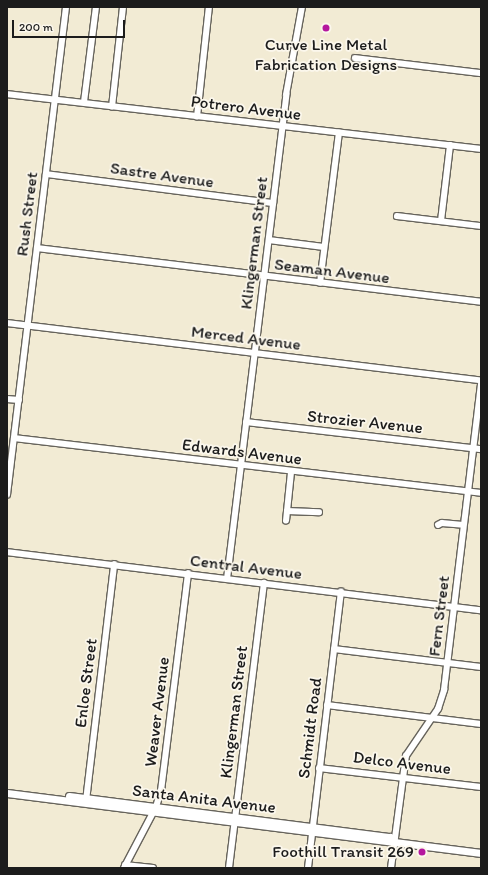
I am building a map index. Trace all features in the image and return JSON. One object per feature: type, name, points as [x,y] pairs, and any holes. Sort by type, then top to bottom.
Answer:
[{"type":"main road","name":"Santa Anita Avenue","points":[[7,789],[86,801],[312,830],[390,837],[395,842],[481,853]]},
{"type":"main road","name":"Santa Anita Avenue","points":[[7,793],[86,801]]},
{"type":"street","name":"Rush Street","points":[[7,495],[66,7]]},
{"type":"street","points":[[84,102],[96,7]]},
{"type":"street","points":[[112,106],[123,7]]},
{"type":"street","points":[[197,117],[209,7]]},
{"type":"street","name":"Klingerman Street","points":[[227,579],[282,127],[302,7]]},
{"type":"street","points":[[355,58],[481,73]]},
{"type":"street","name":"Potrero Avenue","points":[[7,94],[56,98],[197,117],[481,149]]},
{"type":"street","points":[[320,283],[339,133]]},
{"type":"street","points":[[441,221],[450,146]]},
{"type":"street","name":"Sastre Avenue","points":[[46,174],[273,203]]},
{"type":"street","points":[[397,216],[481,226]]},
{"type":"street","points":[[269,240],[324,247]]},
{"type":"street","name":"Seaman Avenue","points":[[37,248],[264,277],[481,302]]},
{"type":"street","name":"Merced Avenue","points":[[7,323],[255,352],[481,381]]},
{"type":"street","name":"Fern Street","points":[[391,868],[402,778],[410,748],[432,718],[442,700],[448,663],[481,381]]},
{"type":"street","points":[[7,399],[19,400]]},
{"type":"street","name":"Strozier Avenue","points":[[246,422],[481,449]]},
{"type":"street","name":"Edwards Avenue","points":[[14,438],[291,473],[481,493]]},
{"type":"street","points":[[286,521],[291,473]]},
{"type":"street","points":[[287,511],[319,512]]},
{"type":"street","points":[[438,525],[442,523],[463,525]]},
{"type":"street","name":"Central Avenue","points":[[7,552],[481,610]]},
{"type":"street","name":"Enloe Street","points":[[86,801],[114,565]]},
{"type":"street","name":"Weaver Avenue","points":[[124,866],[155,810],[164,777],[188,574]]},
{"type":"street","name":"Klingerman Street","points":[[229,868],[264,583]]},
{"type":"street","name":"Schmidt Road","points":[[308,868],[341,592]]},
{"type":"street","points":[[334,649],[481,667]]},
{"type":"street","points":[[327,705],[481,724]]},
{"type":"street","name":"Delco Avenue","points":[[319,768],[481,787]]},
{"type":"street","points":[[124,866],[153,868]]},
{"type":"place","name":"Curve Line Metal Fabrication Designs","points":[[326,28]]},
{"type":"place","name":"Foothill Transit 269","points":[[422,852]]}]
